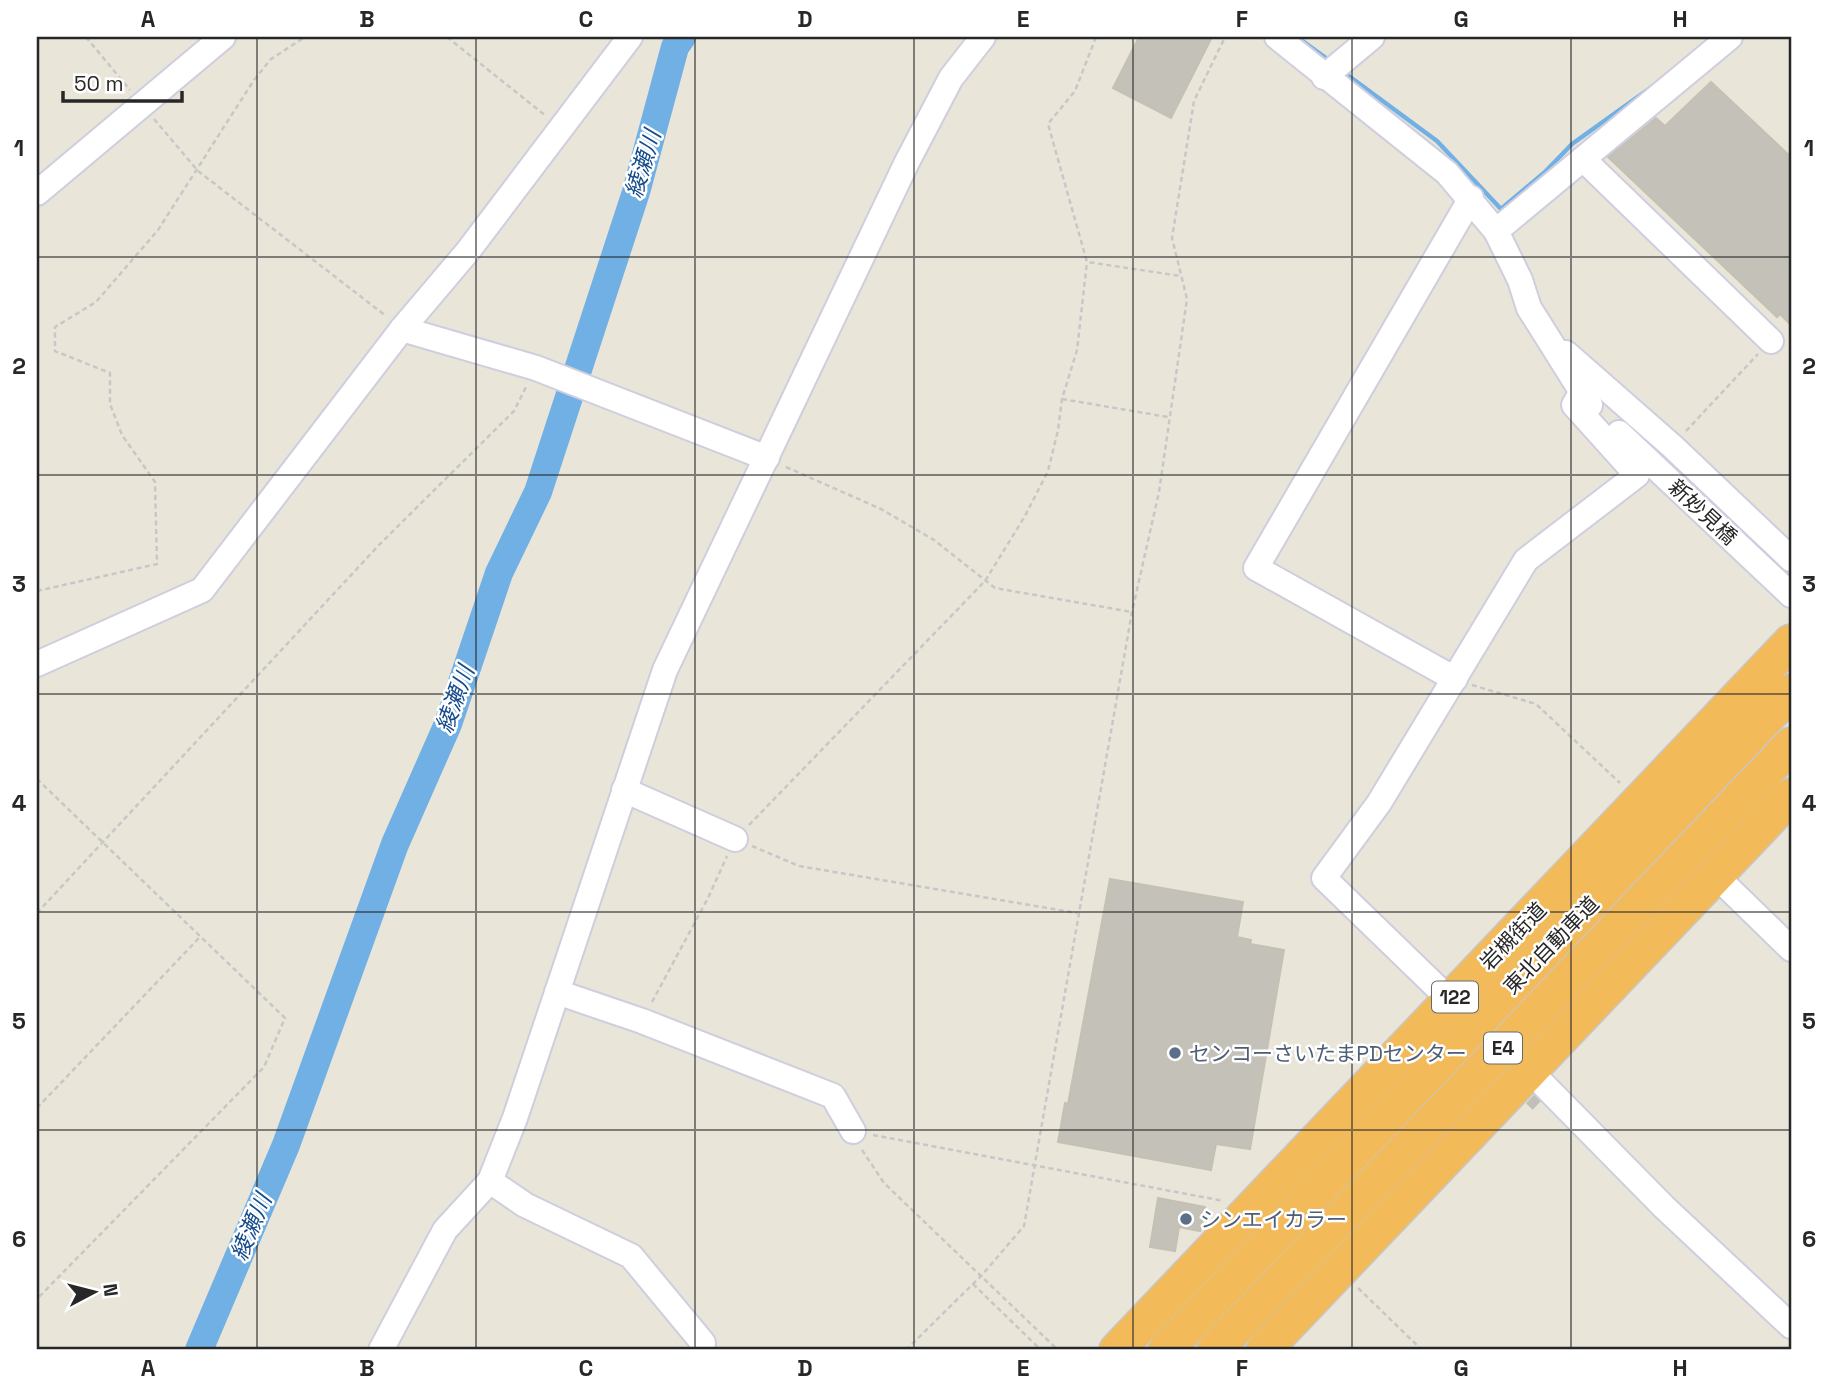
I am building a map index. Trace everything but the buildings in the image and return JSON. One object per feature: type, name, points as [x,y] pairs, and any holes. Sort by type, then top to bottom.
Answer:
[{"type":"highway","name":"岩槻街道","points":[[1117,1350],[1791,642]]},
{"type":"highway","name":"東北自動車道","points":[[1166,1350],[1791,692]]},
{"type":"highway","name":"東北自動車道","points":[[1215,1350],[1791,745]]},
{"type":"highway","points":[[1264,1350],[1341,1271],[1536,1086],[1716,876],[1791,796]]},
{"type":"street","points":[[37,193],[223,37]]},
{"type":"street","points":[[37,664],[202,590],[402,329],[468,251],[630,37]]},
{"type":"street","points":[[381,1350],[445,1230],[490,1181],[515,1118],[665,670],[907,162],[951,78],[983,37]]},
{"type":"street","points":[[1278,37],[1324,77],[1447,173],[1471,198],[1496,231],[1540,328],[1581,393],[1574,405],[1637,475],[1526,561],[1379,803],[1318,887],[1415,982]]},
{"type":"street","points":[[1324,77],[1372,37]]},
{"type":"street","points":[[1496,231],[1730,37]]},
{"type":"street","points":[[1583,159],[1771,341]]},
{"type":"street","points":[[1455,679],[1256,568],[1471,198]]},
{"type":"street","points":[[1540,328],[1603,388],[1672,446],[1791,559]]},
{"type":"street","points":[[402,329],[536,368],[767,458]]},
{"type":"street","name":"新妙見橋","points":[[1581,393],[1614,429],[1791,595]]},
{"type":"street","points":[[624,790],[735,839]]},
{"type":"street","points":[[1716,876],[1791,949]]},
{"type":"street","points":[[1324,878],[1451,1000]]},
{"type":"street","points":[[557,992],[642,1021],[833,1096],[853,1132]]},
{"type":"street","points":[[1536,1086],[1791,1326]]},
{"type":"street","points":[[490,1181],[526,1205],[631,1256],[703,1343]]},
{"type":"path","points":[[86,37],[198,171],[402,329]]},
{"type":"path","points":[[37,591],[157,564],[155,482],[122,435],[110,404],[110,373],[55,351],[55,327],[96,302],[158,230],[254,80],[271,59],[305,37]]},
{"type":"path","points":[[447,37],[562,129]]},
{"type":"path","points":[[642,1021],[708,898],[735,839],[985,580],[1025,516],[1048,471],[1062,399],[1077,350],[1087,262],[1048,124],[1075,91],[1096,37]]},
{"type":"path","points":[[906,1350],[982,1275],[1024,1226],[1132,612],[1159,492],[1187,299],[1172,238],[1194,101],[1225,37]]},
{"type":"path","points":[[1087,262],[1181,276]]},
{"type":"path","points":[[1672,446],[1771,341]]},
{"type":"path","points":[[37,913],[379,545],[514,411],[536,368]]},
{"type":"path","points":[[1062,399],[1168,417]]},
{"type":"path","points":[[767,458],[881,509],[934,540],[995,588],[1132,612]]},
{"type":"path","points":[[1455,679],[1536,704],[1641,802]]},
{"type":"path","points":[[37,779],[285,1018],[264,1066],[37,1299]]},
{"type":"path","points":[[735,839],[799,866],[1077,913]]},
{"type":"path","points":[[37,1108],[199,938]]},
{"type":"path","points":[[853,1132],[1036,1164],[1227,1202],[1260,1200]]},
{"type":"path","points":[[853,1132],[868,1162],[884,1183],[1058,1350]]},
{"type":"path","points":[[1341,1271],[1422,1350]]},
{"type":"path","points":[[973,1283],[1041,1350]]},
{"type":"waterway","name":"綾瀬川","points":[[199,1350],[286,1145],[395,844],[448,724],[499,573],[538,492],[636,192],[675,47],[682,37]]},
{"type":"waterway","points":[[1297,37],[1330,61]]},
{"type":"waterway","points":[[1342,71],[1437,141],[1501,209],[1545,172],[1572,144],[1653,86]]},
{"type":"tunnel","points":[[1482,1045],[1541,1101]]},
{"type":"place","name":"センコーさいたまPDセンター","points":[[1175,1053]]},
{"type":"place","name":"シンエイカラー","points":[[1186,1219]]}]
